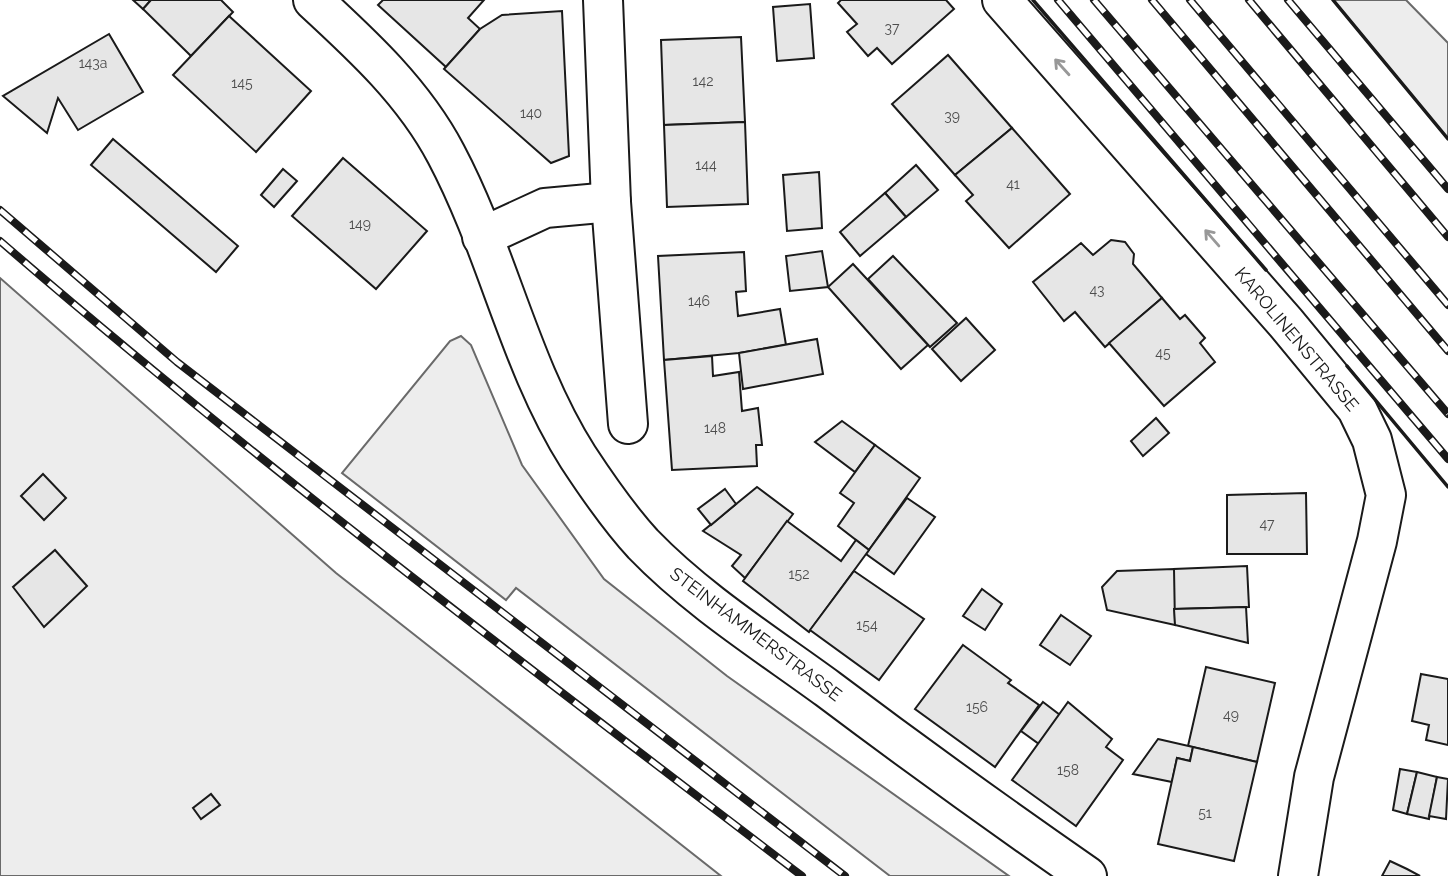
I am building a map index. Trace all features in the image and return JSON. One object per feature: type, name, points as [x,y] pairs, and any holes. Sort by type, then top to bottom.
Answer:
[{"type":"street","name":"STEINHAMMERSTRASSE","points":[[313,0],[369,52],[409,100],[446,153],[482,237],[527,356],[553,412],[579,458],[642,542],[687,586],[956,785],[1087,876]]},
{"type":"street","points":[[603,0],[611,202],[628,424]]},
{"type":"street","name":"KAROLINENSTRASSE","points":[[1002,0],[1286,323],[1357,409],[1372,439],[1386,495],[1377,541],[1314,777],[1298,876]]},
{"type":"street","points":[[482,237],[545,208],[611,202]]},
{"type":"shaded area","points":[[1333,0],[1406,0],[1448,43],[1448,139]]},
{"type":"shaded area","points":[[0,278],[336,573],[721,876],[0,876]]},
{"type":"shaded area","points":[[461,336],[471,345],[522,465],[604,579],[727,676],[1009,876],[890,876],[516,588],[506,600],[342,473],[450,341]]},
{"type":"building","points":[[133,0],[151,0],[143,9]]},
{"type":"building","points":[[151,0],[221,0],[233,12],[191,56],[143,9]]},
{"type":"building","points":[[383,0],[484,0],[468,18],[480,29],[446,67],[378,5]]},
{"type":"building","points":[[841,0],[946,0],[954,9],[892,64],[877,48],[868,56],[847,32],[857,24],[838,3]]},
{"type":"building","points":[[810,4],[814,58],[777,61],[773,7]]},
{"type":"building","points":[[562,11],[569,156],[551,163],[444,69],[480,29],[502,15]]},
{"type":"building","points":[[229,16],[311,91],[256,152],[173,75]]},
{"type":"building","points":[[109,34],[143,92],[78,130],[58,98],[47,133],[3,96]]},
{"type":"building","points":[[741,37],[745,122],[664,125],[661,40]]},
{"type":"building","points":[[948,55],[1012,128],[955,175],[892,104]]},
{"type":"building","points":[[745,122],[748,204],[667,207],[664,125]]},
{"type":"building","points":[[1012,128],[1070,194],[1009,248],[966,201],[973,195],[955,175]]},
{"type":"building","points":[[113,139],[238,246],[216,272],[91,165]]},
{"type":"building","points":[[343,158],[427,231],[376,289],[292,216]]},
{"type":"building","points":[[916,165],[938,190],[906,217],[885,193]]},
{"type":"building","points":[[283,169],[297,181],[274,207],[261,195]]},
{"type":"building","points":[[819,172],[822,228],[787,231],[783,175]]},
{"type":"building","points":[[885,193],[906,217],[860,256],[840,232]]},
{"type":"building","points":[[1111,240],[1125,242],[1134,254],[1133,264],[1162,298],[1105,347],[1075,312],[1064,321],[1033,282],[1081,243],[1093,255]]},
{"type":"building","points":[[822,251],[828,287],[790,291],[786,256]]},
{"type":"building","points":[[744,252],[746,291],[736,292],[738,316],[780,309],[786,345],[739,353],[664,360],[658,256]]},
{"type":"building","points":[[893,256],[957,323],[930,347],[868,279]]},
{"type":"building","points":[[853,264],[928,345],[901,369],[828,287]]},
{"type":"building","points":[[1162,298],[1180,319],[1185,315],[1205,338],[1200,343],[1215,362],[1164,406],[1109,343]]},
{"type":"building","points":[[966,318],[995,350],[961,381],[932,349]]},
{"type":"building","points":[[817,339],[823,374],[743,389],[739,353]]},
{"type":"building","points":[[712,356],[713,376],[739,372],[742,411],[758,408],[762,445],[756,445],[757,466],[672,470],[664,360]]},
{"type":"building","points":[[1156,418],[1169,433],[1143,456],[1131,441]]},
{"type":"building","points":[[842,421],[875,445],[855,472],[815,442]]},
{"type":"building","points":[[875,445],[920,478],[869,550],[838,526],[854,503],[840,493]]},
{"type":"building","points":[[43,474],[66,498],[44,520],[21,496]]},
{"type":"building","points":[[757,487],[793,514],[745,578],[732,566],[741,555],[703,531]]},
{"type":"building","points":[[725,489],[736,504],[711,525],[698,509]]},
{"type":"building","points":[[1306,493],[1307,554],[1227,554],[1227,495]]},
{"type":"building","points":[[907,498],[935,517],[894,574],[866,554]]},
{"type":"building","points":[[787,521],[841,561],[856,540],[869,550],[809,632],[743,581]]},
{"type":"building","points":[[55,550],[87,586],[44,627],[13,587]]},
{"type":"building","points":[[1247,566],[1249,607],[1174,609],[1174,569]]},
{"type":"building","points":[[1174,569],[1175,625],[1107,610],[1102,587],[1117,571]]},
{"type":"building","points":[[854,571],[924,619],[879,680],[810,630]]},
{"type":"building","points":[[982,589],[1002,604],[985,630],[963,616]]},
{"type":"building","points":[[1246,607],[1248,643],[1175,625],[1174,609]]},
{"type":"building","points":[[1061,615],[1091,636],[1070,665],[1040,645]]},
{"type":"building","points":[[963,645],[1011,680],[1008,683],[1039,705],[995,767],[915,709]]},
{"type":"building","points":[[1206,667],[1275,683],[1257,762],[1188,746]]},
{"type":"building","points":[[1421,674],[1448,679],[1448,745],[1426,740],[1429,725],[1412,721]]},
{"type":"building","points":[[1043,702],[1060,715],[1039,744],[1021,731]]},
{"type":"building","points":[[1068,702],[1112,739],[1106,747],[1123,760],[1076,826],[1012,780]]},
{"type":"building","points":[[1158,739],[1193,747],[1190,761],[1177,758],[1172,782],[1133,774]]},
{"type":"building","points":[[1193,747],[1257,762],[1234,861],[1158,844],[1177,758],[1190,761]]},
{"type":"building","points":[[1400,769],[1417,772],[1407,814],[1393,810]]},
{"type":"building","points":[[1417,772],[1437,777],[1429,819],[1407,814]]},
{"type":"building","points":[[1437,777],[1448,779],[1446,819],[1429,816]]},
{"type":"building","points":[[211,794],[220,805],[201,819],[193,808]]},
{"type":"building","points":[[1390,861],[1407,869],[1420,876],[1382,876]]},
{"type":"railway","points":[[1058,0],[1448,459]]},
{"type":"railway","points":[[1094,0],[1448,414]]},
{"type":"railway","points":[[1152,0],[1448,351]]},
{"type":"railway","points":[[1190,0],[1448,305]]},
{"type":"railway","points":[[1249,0],[1448,237]]},
{"type":"railway","points":[[1288,0],[1448,189]]},
{"type":"railway","points":[[0,210],[177,362],[845,876]]},
{"type":"railway","points":[[0,241],[97,324],[296,485],[497,643],[802,876]]},
{"type":"wall","points":[[1033,0],[1266,270]]},
{"type":"wall","points":[[1333,0],[1448,139]]},
{"type":"wall","points":[[1347,366],[1448,487]]}]
